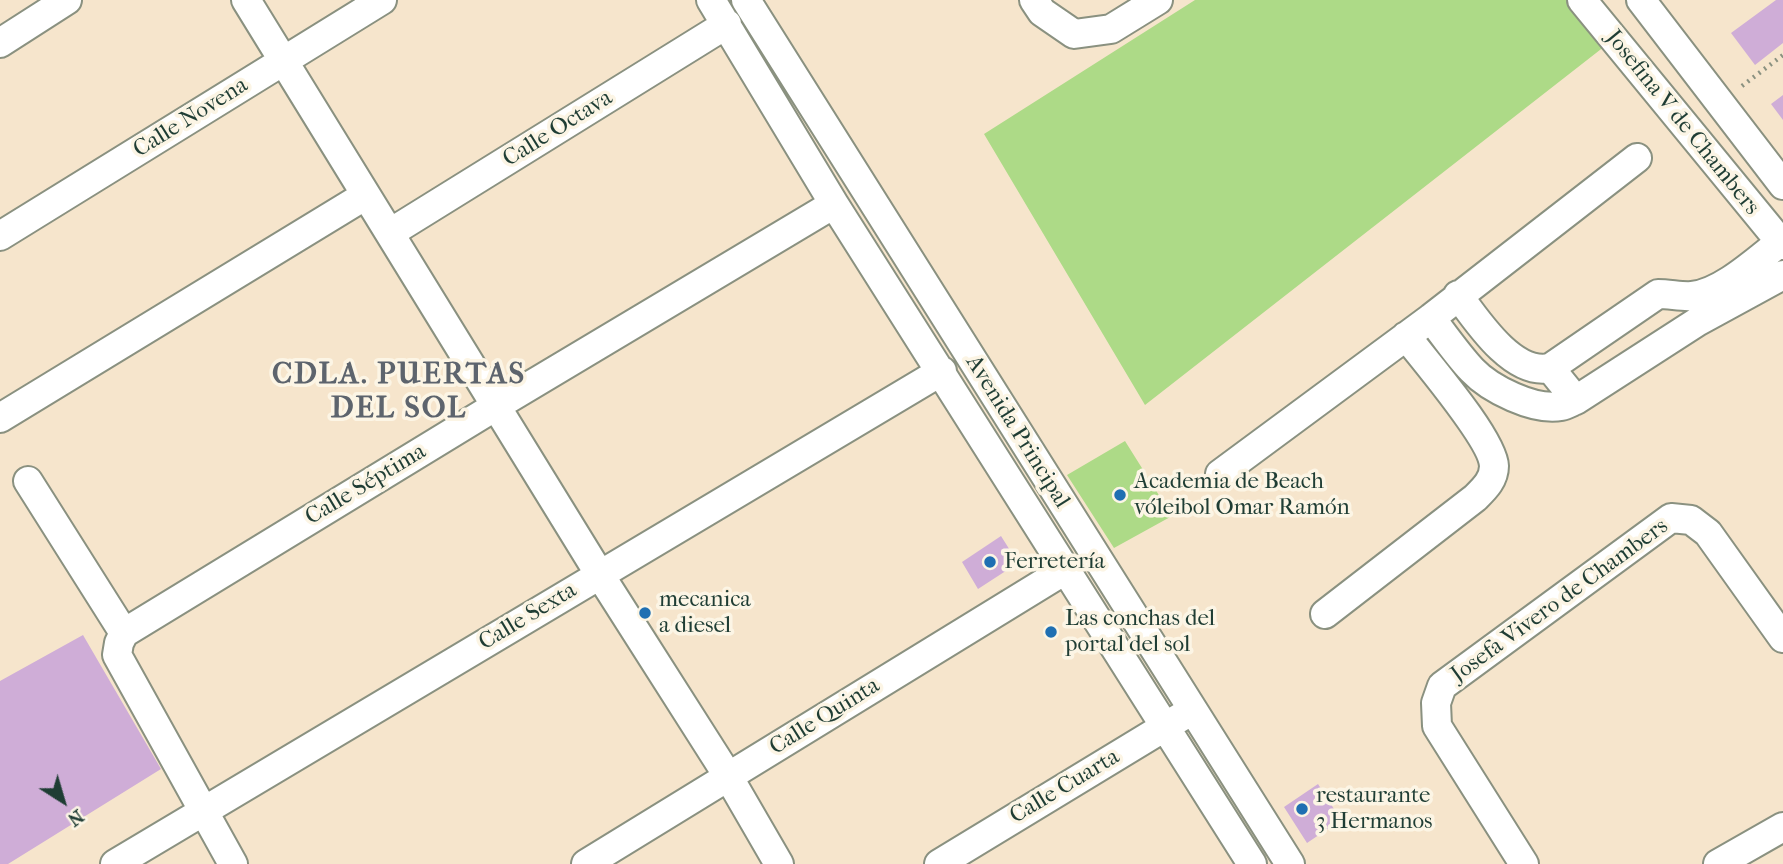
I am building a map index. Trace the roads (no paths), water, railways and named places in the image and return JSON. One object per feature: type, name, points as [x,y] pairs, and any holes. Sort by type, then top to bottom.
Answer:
[{"type":"street","points":[[0,43],[67,0]]},
{"type":"street","points":[[246,0],[600,575],[728,776],[779,864]]},
{"type":"street","name":"Calle Novena","points":[[0,236],[382,0]]},
{"type":"street","name":"Avenida Principal","points":[[711,0],[834,204],[1252,864]]},
{"type":"street","name":"Avenida Principal","points":[[746,0],[1290,864]]},
{"type":"street","points":[[1034,0],[1042,12],[1074,33],[1111,29],[1158,0]]},
{"type":"street","name":"Josefina V de Chambers","points":[[1582,0],[1782,242]]},
{"type":"street","name":"Josefina V de Chambers","points":[[1641,0],[1783,184]]},
{"type":"street","name":"Calle Octava","points":[[390,233],[727,24]]},
{"type":"street","points":[[1220,474],[1431,318],[1637,158]]},
{"type":"street","points":[[0,418],[366,195]]},
{"type":"street","name":"Calle Séptima","points":[[121,638],[496,406],[834,204]]},
{"type":"street","points":[[1458,295],[1493,342],[1533,368],[1550,369],[1658,294],[1690,296],[1704,293],[1730,279],[1782,242]]},
{"type":"street","points":[[1431,318],[1473,371],[1498,389],[1522,401],[1560,406],[1576,400],[1697,322],[1783,275]]},
{"type":"street","points":[[1325,614],[1475,498],[1492,476],[1494,465],[1485,442],[1406,336]]},
{"type":"street","points":[[1550,369],[1576,400]]},
{"type":"street","name":"Calle Sexta","points":[[115,864],[942,371]]},
{"type":"street","points":[[28,481],[121,638],[117,655],[233,864]]},
{"type":"street","name":"Josefa Vivero de Chambers","points":[[1524,864],[1437,726],[1436,703],[1443,685],[1671,519],[1692,520],[1708,533],[1783,638]]},
{"type":"street","name":"Calle Quinta","points":[[586,864],[1065,570]]},
{"type":"street","name":"Calle Cuarta","points":[[939,864],[1192,710]]},
{"type":"street","points":[[1718,864],[1783,827]]},
{"type":"place","name":"Academia de Beach vóleibol Omar Ramón","points":[[1120,495]]},
{"type":"place","name":"Ferretería","points":[[990,562]]},
{"type":"place","name":"mecanica a diesel","points":[[645,613]]},
{"type":"place","name":"Las conchas del portal del sol","points":[[1051,632]]},
{"type":"place","name":"restaurante 3 Hermanos","points":[[1302,809]]},
{"type":"district","name":"CDLA. PUERTAS DEL SOL","points":[[399,393]]}]
